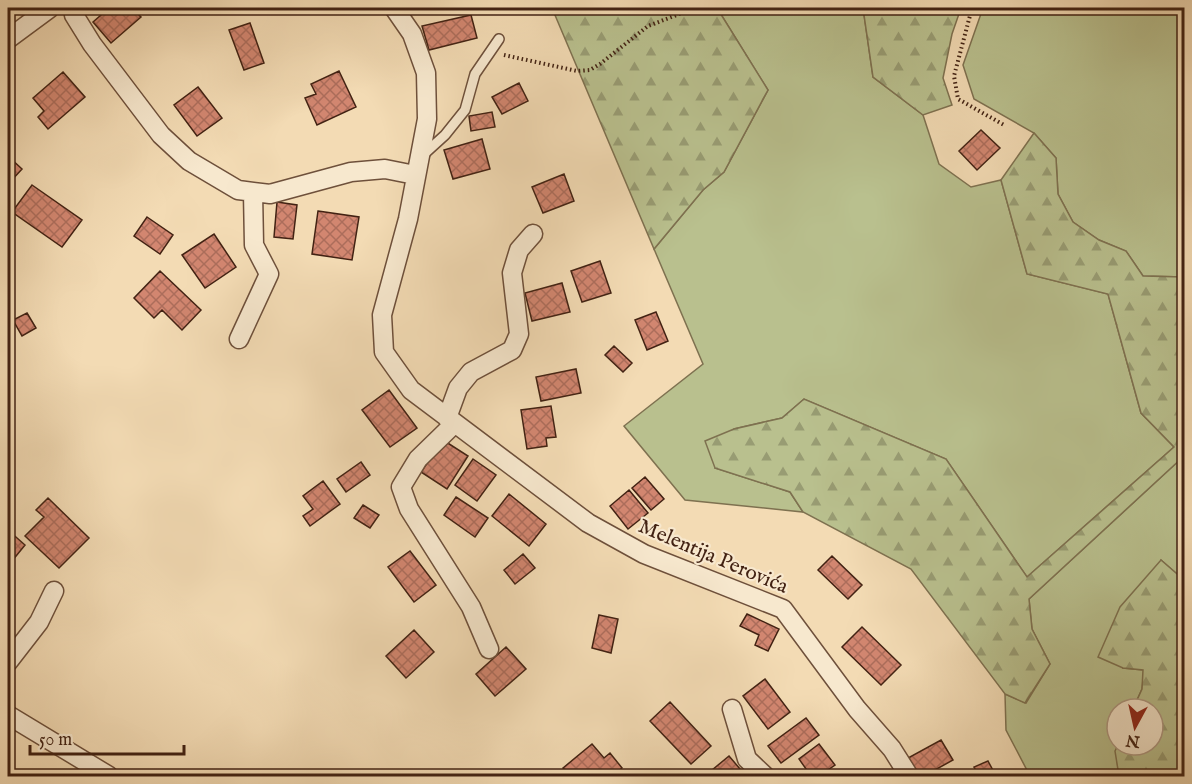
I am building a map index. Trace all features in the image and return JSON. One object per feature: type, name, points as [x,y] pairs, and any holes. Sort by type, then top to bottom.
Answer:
[{"type":"street","points":[[8,39],[50,8]]},
{"type":"street","points":[[73,8],[74,15],[92,44],[161,135],[189,161],[238,190],[270,194],[351,172],[417,167]]},
{"type":"street","name":"Melentija Perovića","points":[[394,8],[412,34],[426,73],[427,119],[408,219],[382,315],[384,352],[411,390],[588,523],[644,554],[783,609],[857,709],[892,748],[909,777]]},
{"type":"street","points":[[239,339],[269,274],[254,245],[253,192]]},
{"type":"street","points":[[489,649],[471,607],[409,509],[401,487],[418,459],[451,420],[458,388],[471,372],[512,351],[519,334],[512,273],[519,250],[533,234]]},
{"type":"street","points":[[8,662],[39,622],[54,591]]},
{"type":"street","points":[[732,709],[747,759],[765,777]]},
{"type":"street","points":[[8,715],[109,777]]},
{"type":"lane","points":[[417,167],[465,110],[475,74],[499,39]]},
{"type":"path","points":[[492,52],[577,71],[590,70],[648,26],[696,8]]},
{"type":"path","points":[[972,8],[959,47],[954,76],[958,99],[1004,125]]},
{"type":"green space","points":[[552,8],[717,8],[768,90],[724,172],[703,190],[654,249]]},
{"type":"green space","points":[[717,8],[863,8],[873,77],[923,115],[939,164],[971,187],[1001,180],[1027,274],[1108,294],[1141,413],[1174,447],[1027,577],[946,459],[804,399],[782,418],[734,429],[715,468],[790,492],[803,512],[685,500],[624,426],[703,364],[654,249],[703,190],[724,172],[768,90]]},
{"type":"green space","points":[[863,8],[961,8],[952,34],[943,78],[952,105],[923,115],[873,77]]},
{"type":"green space","points":[[983,8],[1184,8],[1184,277],[1143,276],[1126,251],[1099,240],[1073,222],[1058,194],[1056,158],[1034,133],[974,99],[963,65]]},
{"type":"green space","points":[[1034,133],[1056,158],[1058,194],[1073,222],[1099,240],[1126,251],[1143,276],[1184,277],[1184,456],[1029,599],[1032,629],[1050,664],[1025,703],[1005,694],[911,569],[803,512],[790,492],[715,468],[705,441],[734,429],[782,418],[804,399],[946,459],[1027,577],[1174,447],[1141,413],[1108,294],[1027,274],[1001,180]]},
{"type":"green space","points":[[1184,456],[1184,580],[1161,560],[1123,668],[1144,670],[1142,689],[1138,697],[1105,697],[1105,757],[1117,757],[1119,776],[1030,776],[1006,730],[1005,694],[1026,703],[1050,664],[1032,629],[1029,599]]},
{"type":"green space","points":[[1161,560],[1184,580],[1184,776],[1119,776],[1116,757],[1165,757],[1165,697],[1138,697],[1142,689],[1143,670],[1123,668],[1098,657],[1120,607]]},
{"type":"building","points":[[109,8],[132,8],[141,17],[111,43],[93,22]]},
{"type":"building","points":[[471,15],[477,38],[429,50],[422,26]]},
{"type":"building","points":[[250,23],[264,63],[244,70],[229,30]]},
{"type":"building","points":[[339,71],[356,107],[317,125],[305,98],[316,94],[311,84]]},
{"type":"building","points":[[8,72],[14,79],[8,86]]},
{"type":"building","points":[[63,72],[85,97],[48,129],[38,117],[44,111],[33,98]]},
{"type":"building","points":[[519,83],[528,101],[502,114],[492,97]]},
{"type":"building","points":[[198,87],[222,118],[197,136],[174,105]]},
{"type":"building","points":[[492,112],[495,127],[471,131],[469,116]]},
{"type":"building","points":[[981,130],[1000,148],[977,170],[959,151]]},
{"type":"building","points":[[482,139],[490,169],[453,179],[444,150]]},
{"type":"building","points":[[8,156],[22,169],[11,181],[8,178]]},
{"type":"building","points":[[564,174],[574,201],[543,213],[532,187]]},
{"type":"building","points":[[32,185],[82,220],[62,247],[12,212]]},
{"type":"building","points":[[277,202],[297,205],[293,239],[274,237]]},
{"type":"building","points":[[318,211],[359,217],[352,260],[312,254]]},
{"type":"building","points":[[147,217],[173,235],[160,254],[134,236]]},
{"type":"building","points":[[214,234],[236,267],[205,288],[182,255]]},
{"type":"building","points":[[600,261],[611,293],[582,302],[571,271]]},
{"type":"building","points":[[160,271],[201,310],[182,330],[162,310],[154,318],[134,298]]},
{"type":"building","points":[[562,283],[570,312],[532,321],[525,293]]},
{"type":"building","points":[[656,312],[668,341],[647,350],[635,320]]},
{"type":"building","points":[[27,313],[36,328],[22,336],[13,320]]},
{"type":"building","points":[[614,346],[632,363],[623,372],[605,355]]},
{"type":"building","points":[[576,369],[581,393],[541,401],[536,377]]},
{"type":"building","points":[[389,390],[417,428],[390,447],[362,410]]},
{"type":"building","points":[[551,406],[556,437],[546,438],[547,446],[527,449],[521,410]]},
{"type":"building","points":[[443,440],[468,456],[447,489],[421,472]]},
{"type":"building","points":[[473,459],[496,475],[477,501],[455,485]]},
{"type":"building","points":[[361,462],[370,475],[346,492],[337,479]]},
{"type":"building","points":[[645,477],[664,499],[651,510],[632,488]]},
{"type":"building","points":[[323,481],[340,504],[310,526],[303,516],[313,509],[303,496]]},
{"type":"building","points":[[629,490],[648,513],[628,529],[610,506]]},
{"type":"building","points":[[509,494],[546,524],[529,546],[492,516]]},
{"type":"building","points":[[456,497],[488,518],[475,537],[444,515]]},
{"type":"building","points":[[48,498],[89,538],[59,568],[25,536],[44,517],[36,510]]},
{"type":"building","points":[[363,505],[379,515],[370,528],[354,518]]},
{"type":"building","points":[[8,530],[25,545],[8,566]]},
{"type":"building","points":[[410,551],[436,585],[414,602],[388,567]]},
{"type":"building","points":[[523,554],[535,568],[515,584],[504,570]]},
{"type":"building","points":[[832,556],[862,585],[848,599],[818,570]]},
{"type":"building","points":[[747,614],[779,629],[768,651],[755,645],[759,635],[740,626]]},
{"type":"building","points":[[599,615],[618,619],[611,653],[592,648]]},
{"type":"building","points":[[862,627],[901,665],[881,685],[842,647]]},
{"type":"building","points":[[414,630],[434,652],[406,678],[386,656]]},
{"type":"building","points":[[506,647],[526,669],[495,696],[476,674]]},
{"type":"building","points":[[765,679],[790,712],[768,729],[743,696]]},
{"type":"building","points":[[670,702],[711,746],[691,764],[650,721]]},
{"type":"building","points":[[806,718],[819,735],[781,763],[768,746]]},
{"type":"building","points":[[941,740],[953,760],[924,776],[918,776],[908,758]]},
{"type":"building","points":[[592,744],[604,758],[610,753],[622,768],[612,776],[599,776],[597,773],[593,776],[571,776],[563,768]]},
{"type":"building","points":[[819,744],[835,765],[819,776],[811,776],[799,759]]},
{"type":"building","points":[[729,756],[746,776],[706,775]]},
{"type":"building","points":[[988,761],[996,776],[979,776],[974,767]]}]
